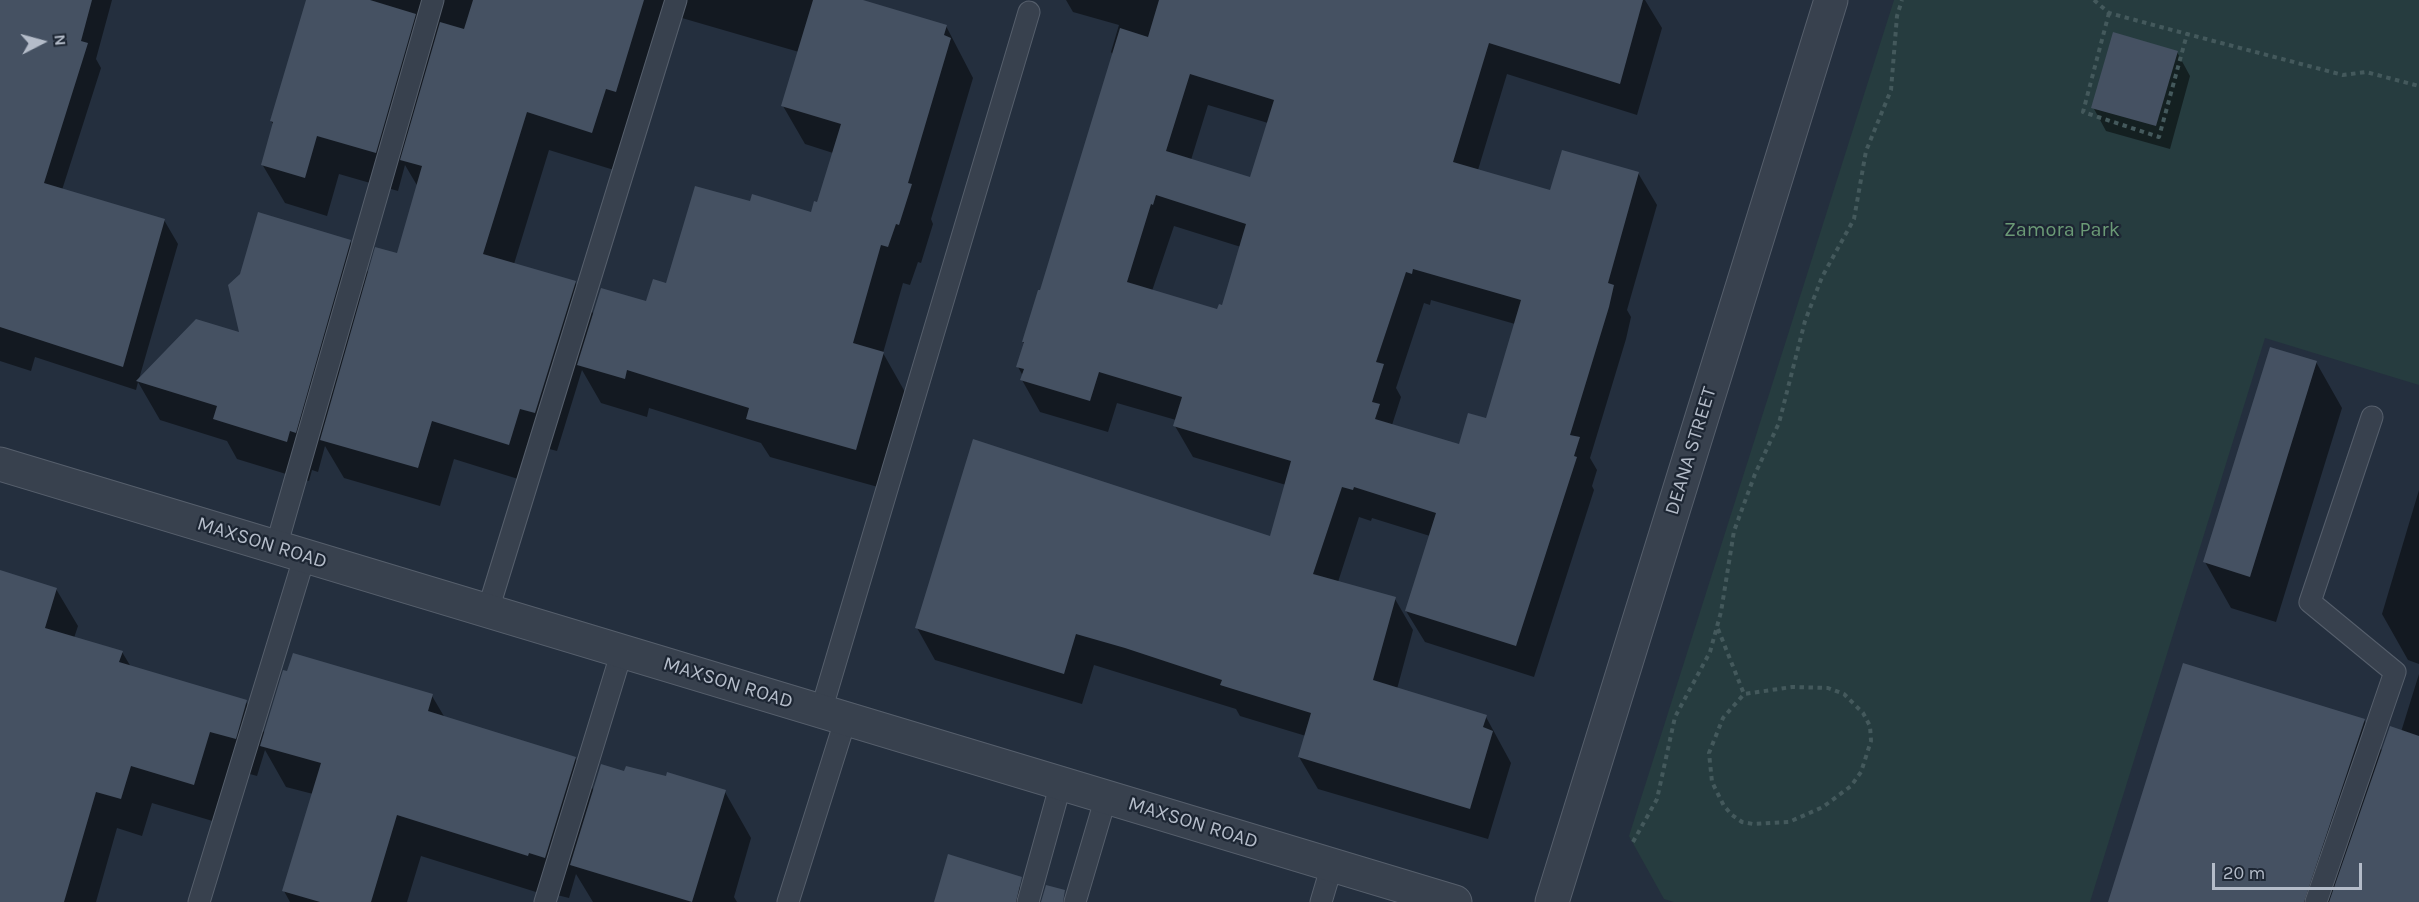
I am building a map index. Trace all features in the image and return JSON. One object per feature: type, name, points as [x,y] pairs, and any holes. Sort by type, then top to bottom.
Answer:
[{"type":"street","name":"DEANA STREET","points":[[1551,902],[1831,0]]},
{"type":"street","name":"MAXSON ROAD","points":[[0,464],[1455,902]]},
{"type":"lane","points":[[199,902],[433,0]]},
{"type":"lane","points":[[488,610],[676,0]]},
{"type":"lane","points":[[788,902],[833,715],[1029,12]]},
{"type":"lane","points":[[2316,902],[2395,672],[2310,602],[2372,417]]},
{"type":"lane","points":[[545,902],[622,651]]},
{"type":"lane","points":[[1029,902],[1061,783]]},
{"type":"lane","points":[[1075,902],[1106,797]]},
{"type":"lane","points":[[1321,902],[1332,865]]},
{"type":"path","points":[[1633,842],[1657,799],[1675,717],[1710,652],[1718,629],[1734,531],[1755,474],[1779,423],[1805,321],[1822,277],[1854,219],[1866,151],[1891,90],[1897,16],[1902,0]]},
{"type":"path","points":[[2094,0],[2109,13],[2187,34],[2343,75],[2366,72],[2419,86]]},
{"type":"path","points":[[2109,13],[2083,112],[2159,137],[2187,34]]},
{"type":"path","points":[[1718,629],[1744,694]]},
{"type":"path","points":[[1810,687],[1828,688],[1844,694],[1855,703],[1869,726],[1871,741],[1861,772],[1851,786],[1823,807],[1789,822],[1753,824],[1742,822],[1732,815],[1717,794],[1712,782],[1709,753],[1723,718],[1744,694],[1810,687]]},
{"type":"green space","name":"Zamora Park","points":[[1894,0],[2419,0],[2419,385],[2265,338],[2090,902],[1674,902],[1664,899],[1629,836]]},
{"type":"building","points":[[0,0],[92,0],[81,41],[88,43],[44,183],[165,219],[123,367],[0,327]]},
{"type":"building","points":[[306,0],[370,0],[416,14],[376,153],[317,136],[305,178],[261,165],[273,122],[270,121]]},
{"type":"building","points":[[473,0],[644,0],[616,92],[606,89],[592,133],[527,112],[483,254],[576,281],[535,413],[520,409],[509,445],[432,421],[418,468],[320,440],[375,247],[397,253],[422,166],[400,160],[440,22],[464,29]]},
{"type":"building","points":[[813,0],[863,0],[947,25],[944,35],[951,38],[908,183],[912,184],[899,225],[896,224],[888,247],[881,245],[853,343],[884,352],[856,450],[746,419],[749,408],[627,370],[625,379],[577,365],[601,288],[646,301],[653,279],[666,283],[695,186],[750,201],[752,194],[811,212],[814,201],[817,202],[841,124],[781,106]]},
{"type":"building","points":[[1159,0],[1643,0],[1620,84],[1489,43],[1453,162],[1550,190],[1562,150],[1639,172],[1608,283],[1614,285],[1609,307],[1570,435],[1580,437],[1574,456],[1577,457],[1516,646],[1405,611],[1436,513],[1354,487],[1353,490],[1342,487],[1313,574],[1396,597],[1373,680],[1487,715],[1483,727],[1493,731],[1470,809],[1298,757],[1311,713],[1220,685],[1222,680],[1125,648],[1076,634],[1064,674],[915,628],[973,439],[1270,536],[1291,461],[1173,426],[1182,397],[1099,372],[1090,401],[1020,380],[1024,369],[1016,367],[1120,28],[1148,37]],"holes":[[[1190,74],[1274,100],[1250,177],[1166,151]],[[1156,195],[1246,224],[1222,305],[1219,304],[1217,309],[1127,282],[1151,204],[1153,205]],[[1413,269],[1521,300],[1486,418],[1468,413],[1459,444],[1375,419],[1380,404],[1372,402],[1384,364],[1376,362],[1406,272],[1412,274]]]},
{"type":"building","points":[[2113,32],[2178,51],[2156,126],[2091,108]]},
{"type":"building","points":[[258,212],[351,240],[296,433],[290,431],[287,442],[213,419],[217,406],[136,381],[196,319],[239,332],[228,285],[240,274]]},
{"type":"building","points":[[2270,347],[2317,361],[2250,577],[2203,562]]},
{"type":"building","points":[[0,570],[57,588],[45,628],[123,651],[119,662],[247,700],[236,739],[210,732],[194,785],[131,766],[121,799],[96,792],[64,902],[0,902]]},
{"type":"building","points":[[293,653],[433,694],[428,711],[576,757],[545,858],[529,853],[528,856],[397,815],[371,902],[320,902],[282,891],[321,763],[260,746],[283,670],[287,671]]},
{"type":"building","points":[[2183,663],[2365,719],[2304,902],[2108,902]]},
{"type":"building","points":[[2390,726],[2419,736],[2419,902],[2329,902]]},
{"type":"building","points":[[601,764],[624,771],[626,766],[666,776],[667,772],[726,790],[692,902],[570,865]]},
{"type":"building","points":[[948,854],[1022,877],[1016,902],[934,902]]},
{"type":"building","points":[[1046,885],[1065,890],[1063,902],[1041,902]]}]
